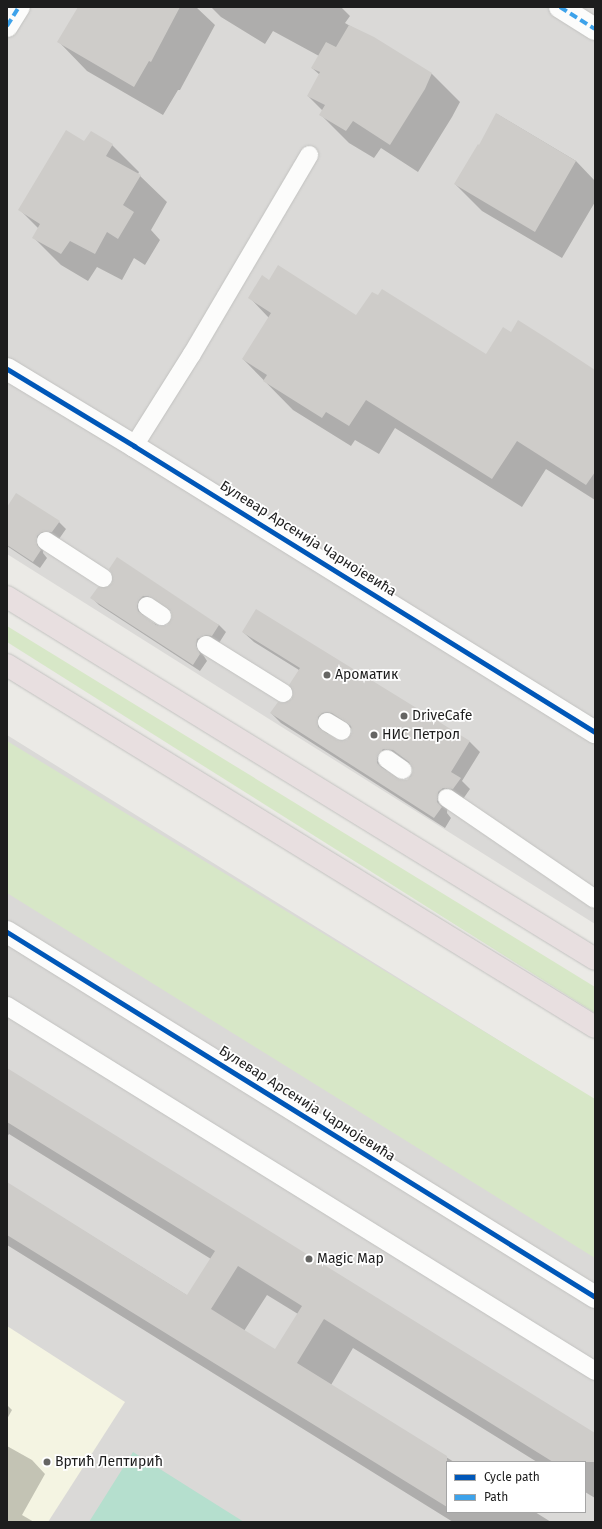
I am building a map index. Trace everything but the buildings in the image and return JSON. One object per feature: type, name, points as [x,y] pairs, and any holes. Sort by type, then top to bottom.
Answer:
[{"type":"highway","points":[[7,597],[595,959]]},
{"type":"highway","points":[[7,665],[595,1027]]},
{"type":"street","points":[[7,26],[19,7]]},
{"type":"street","points":[[560,7],[595,29]]},
{"type":"street","name":"Булевар Арсенија Чарнојевића","points":[[7,369],[595,732]]},
{"type":"street","name":"Булевар Арсенија Чарнојевића","points":[[7,932],[595,1297]]},
{"type":"lane","points":[[134,446],[192,354],[309,155]]},
{"type":"lane","points":[[46,541],[103,578]]},
{"type":"lane","points":[[147,606],[162,616]]},
{"type":"lane","points":[[206,645],[283,694]]},
{"type":"lane","points":[[327,722],[342,731]]},
{"type":"lane","points":[[387,759],[403,770]]},
{"type":"lane","points":[[447,798],[595,899]]},
{"type":"lane","points":[[7,1006],[595,1371]]},
{"type":"shaded area","points":[[7,7],[595,7],[595,924],[7,554]]},
{"type":"shaded area","points":[[7,735],[595,1100],[595,1522],[7,1522]]},
{"type":"shaded area","name":"Вртић Лептирић","points":[[7,1326],[125,1402],[48,1522],[7,1522]]},
{"type":"green space","points":[[7,626],[595,987],[595,1013],[7,642]]},
{"type":"green space","points":[[7,741],[595,1099],[595,1258],[7,893]]},
{"type":"green space","points":[[133,1452],[190,1488],[244,1522],[89,1522]]},
{"type":"marked path","points":[[7,26],[19,7]]},
{"type":"marked path","points":[[560,7],[595,29]]},
{"type":"cycle path","points":[[7,369],[595,732]]},
{"type":"cycle path","points":[[7,932],[595,1297]]},
{"type":"place","name":"Ароматик","points":[[327,675]]},
{"type":"place","name":"DriveCafe","points":[[404,716]]},
{"type":"place","name":"НИС Петрол","points":[[374,735]]},
{"type":"place","name":"Magic Map","points":[[309,1259]]},
{"type":"place","name":"Вртић Лептирић","points":[[47,1462]]}]
